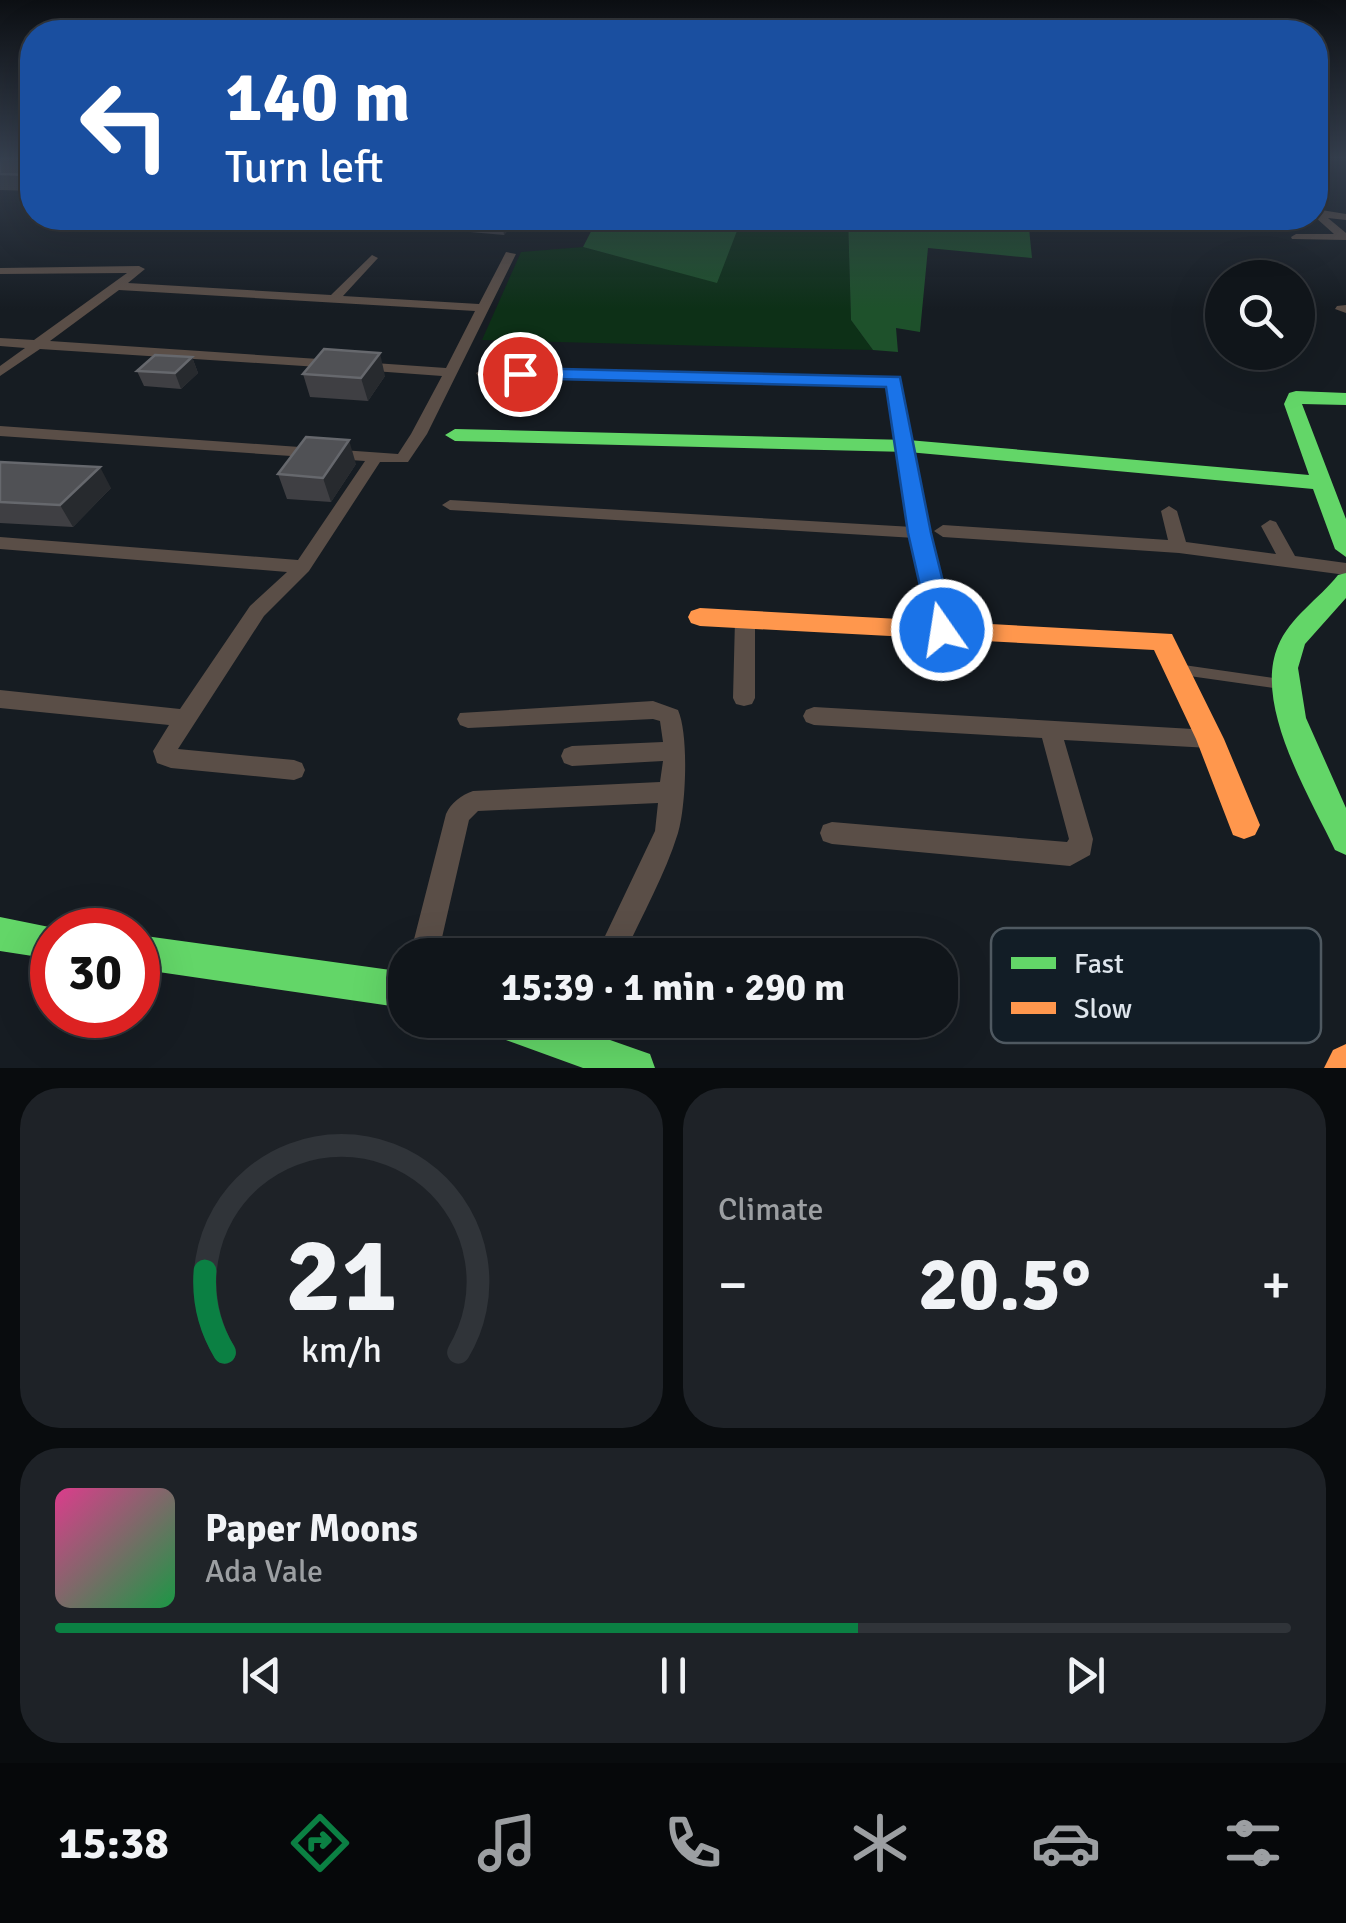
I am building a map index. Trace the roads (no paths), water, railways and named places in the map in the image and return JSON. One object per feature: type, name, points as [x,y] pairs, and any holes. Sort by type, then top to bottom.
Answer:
[{"type":"street","points":[[1296,237],[1344,237],[1328,224]]},
{"type":"street","points":[[0,431],[396,461],[406,456],[510,254]]},
{"type":"street","points":[[334,299],[372,258]]},
{"type":"street","points":[[0,271],[139,269],[0,372]]},
{"type":"street","points":[[118,286],[480,308]]},
{"type":"street","points":[[0,342],[450,372]]},
{"type":"street","points":[[483,373],[894,381],[920,533],[942,630]]},
{"type":"street","points":[[1346,399],[1316,396],[1296,398],[1293,404],[1346,550]]},
{"type":"street","points":[[454,435],[908,446],[1322,484]]},
{"type":"street","points":[[294,770],[165,756],[164,751],[256,611],[303,567],[374,459]]},
{"type":"street","points":[[450,505],[920,533]]},
{"type":"street","points":[[1169,511],[1179,547]]},
{"type":"street","points":[[1270,526],[1288,561]]},
{"type":"street","points":[[943,532],[1179,547],[1346,568]]},
{"type":"street","points":[[0,543],[303,567]]},
{"type":"street","points":[[1346,581],[1290,646],[1282,670],[1285,697],[1346,840]]},
{"type":"street","points":[[700,618],[1163,641],[1210,739],[1244,826]]},
{"type":"street","points":[[744,698],[745,620]]},
{"type":"street","points":[[0,698],[186,718]]},
{"type":"street","points":[[468,719],[662,710],[670,716],[675,751],[667,831],[618,938]]},
{"type":"street","points":[[814,716],[1210,739]]},
{"type":"street","points":[[832,833],[1070,854],[1080,847],[1081,839],[1050,730]]},
{"type":"street","points":[[572,756],[675,751]]},
{"type":"street","points":[[428,938],[458,814],[464,805],[473,801],[671,792]]},
{"type":"street","points":[[0,934],[30,939]]},
{"type":"street","points":[[160,955],[388,988]]},
{"type":"street","points":[[586,1038],[636,1068]]},
{"type":"lane","points":[[1176,668],[1284,685]]}]
